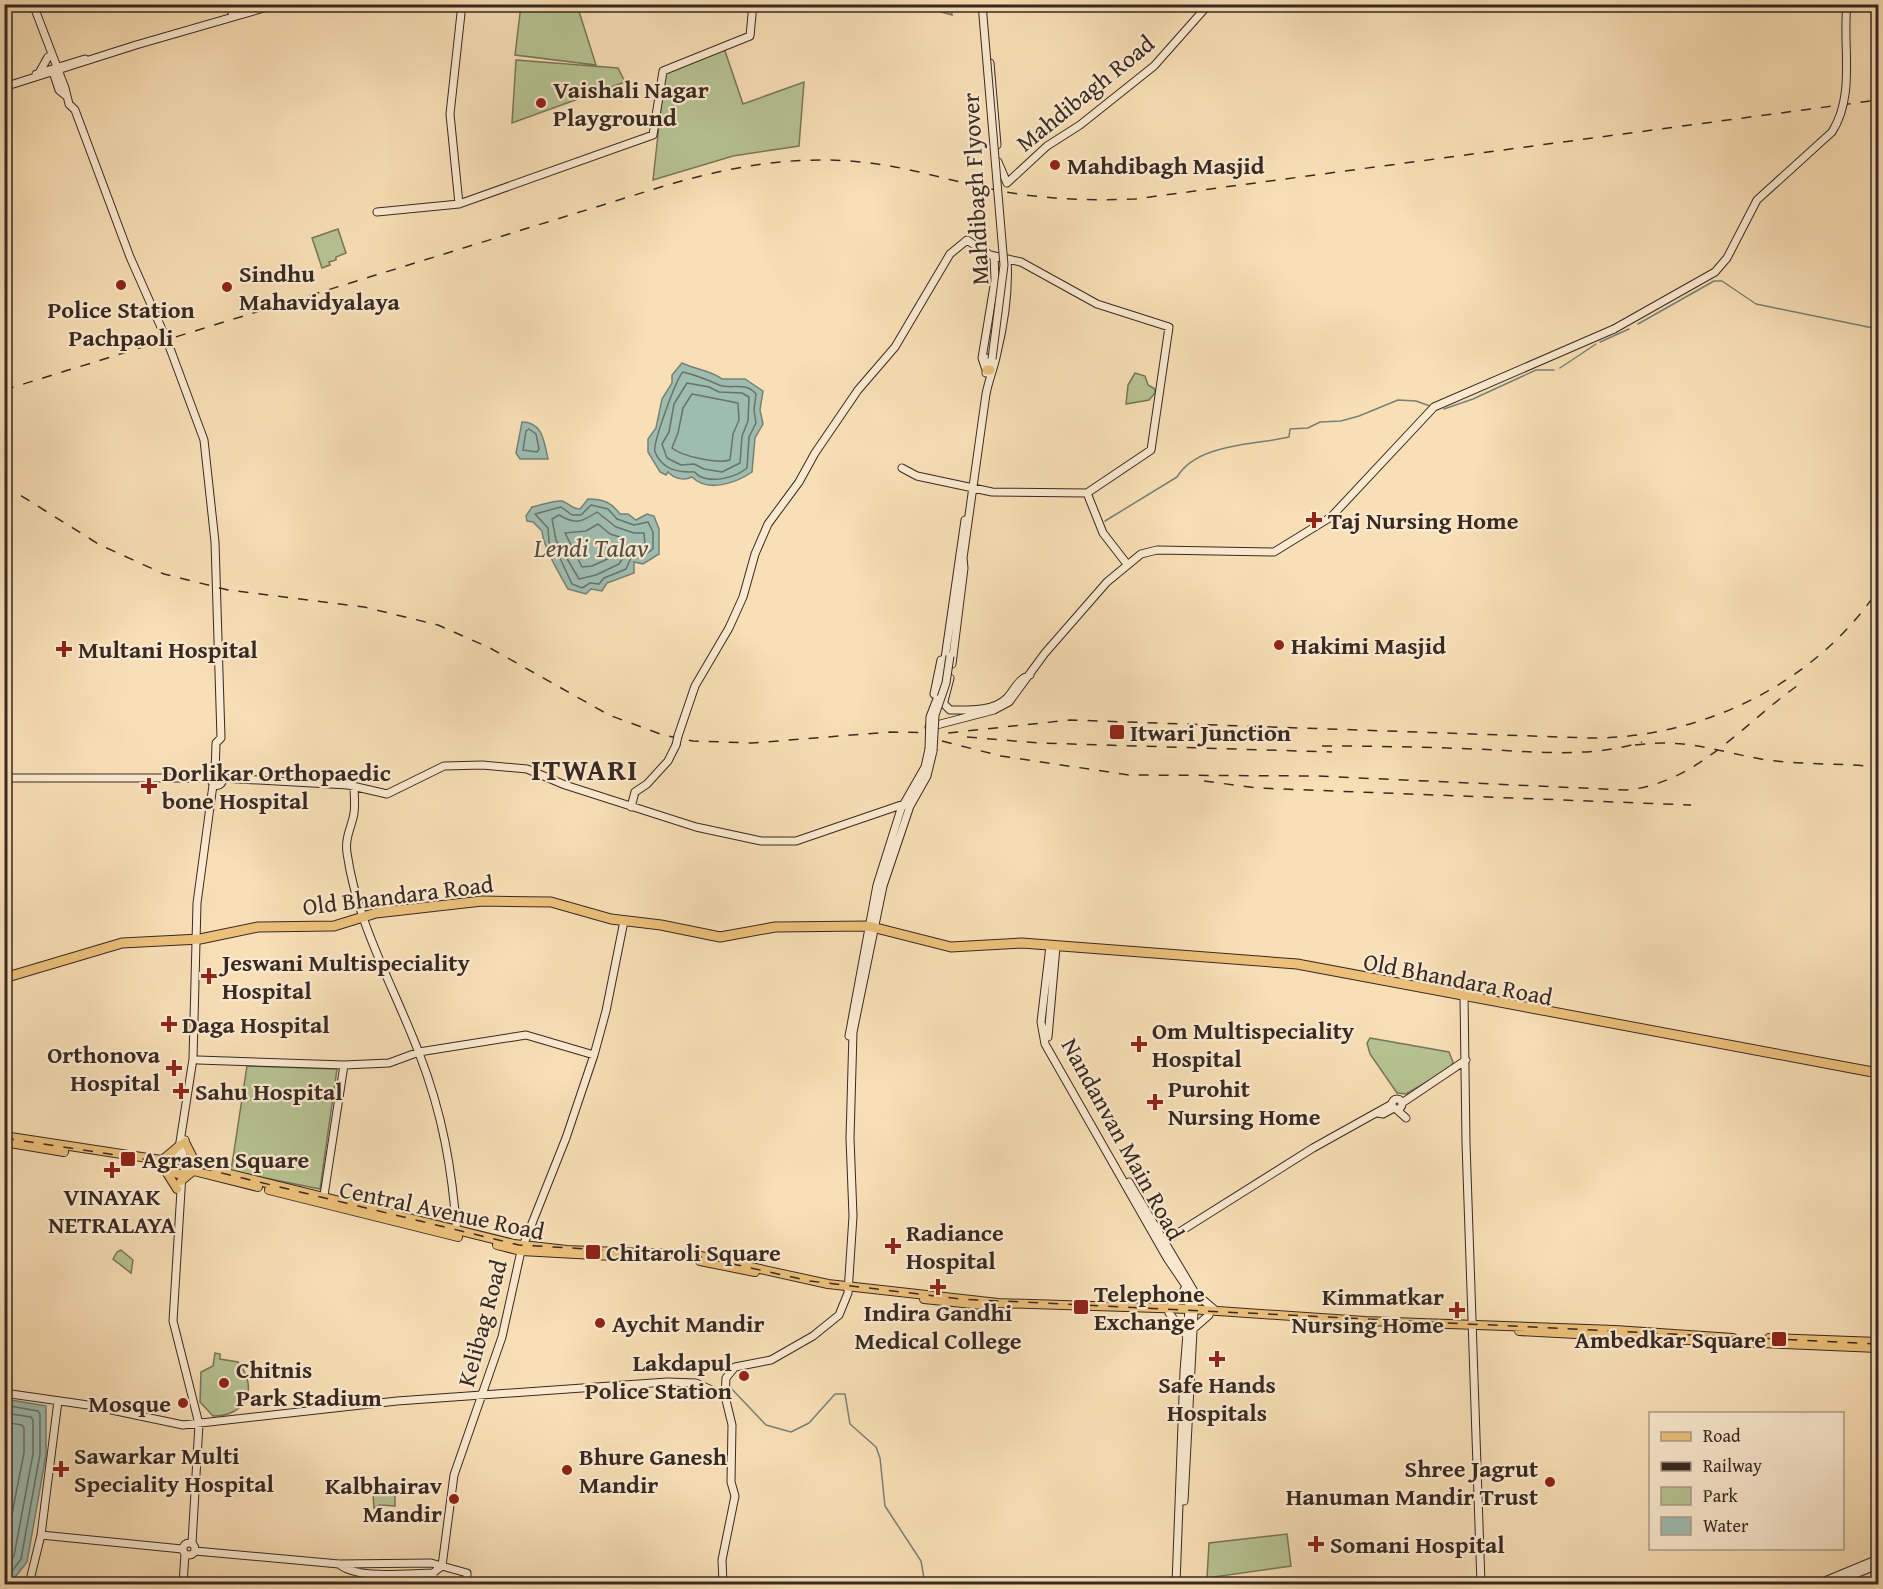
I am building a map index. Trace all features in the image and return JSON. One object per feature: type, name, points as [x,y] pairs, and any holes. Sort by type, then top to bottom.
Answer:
[{"type":"highway","name":"Old Bhandara Road","points":[[4,978],[122,943],[198,939],[244,928],[334,926],[376,913],[482,901],[551,902],[624,921],[661,925],[720,937],[776,927],[871,927],[951,947],[1021,945],[1245,962],[1306,970],[1545,1013],[1878,1079]]},
{"type":"highway","points":[[1545,1013],[1878,1074]]},
{"type":"main road","name":"Central Avenue Road","points":[[4,1136],[162,1163],[182,1170],[327,1201],[522,1248],[697,1257],[846,1290],[998,1303],[1735,1340]]},
{"type":"main road","name":"Central Avenue Road","points":[[4,1142],[162,1163]]},
{"type":"main road","points":[[182,1143],[182,1170],[162,1163],[182,1143]]},
{"type":"main road","points":[[1735,1340],[1878,1342]]},
{"type":"main road","points":[[1735,1340],[1878,1348]]},
{"type":"street","points":[[32,4],[49,56],[64,84]]},
{"type":"street","points":[[230,4],[233,17]]},
{"type":"street","points":[[4,87],[69,65],[278,4]]},
{"type":"street","points":[[459,204],[450,114],[462,4]]},
{"type":"street","points":[[377,212],[459,204],[654,135],[663,71],[750,36],[753,4]]},
{"type":"street","name":"Mahdibagh Road","points":[[981,4],[999,168],[1007,183],[1047,146],[1080,125],[1154,66],[1209,4]]},
{"type":"street","name":"Mahdibagh Flyover","points":[[981,4],[999,266],[988,370]]},
{"type":"street","points":[[932,726],[1003,707],[1045,653],[1107,582],[1141,554],[1157,550],[1274,552],[1286,547],[1330,517],[1434,407],[1614,329],[1715,272],[1727,258],[1757,200],[1832,132],[1839,118],[1846,84],[1847,4]]},
{"type":"street","points":[[49,56],[69,65]]},
{"type":"street","points":[[32,78],[39,73],[49,56]]},
{"type":"street","points":[[69,65],[64,84],[65,95],[73,114]]},
{"type":"street","points":[[39,73],[55,70]]},
{"type":"street","points":[[55,70],[59,90],[65,95]]},
{"type":"street","points":[[69,104],[75,110],[204,440],[211,490],[219,619],[221,738],[217,739],[216,780],[200,906],[193,1059],[182,1143],[173,1321],[198,1424],[185,1584]]},
{"type":"street","points":[[631,806],[635,792],[647,784],[668,761],[676,745],[695,686],[729,628],[768,524],[799,482],[815,453],[858,390],[895,347],[950,254],[967,240],[994,256],[1023,263],[1097,304],[1169,327],[1151,450],[1087,493],[1017,493],[972,487],[917,476],[902,468]]},
{"type":"street","points":[[988,370],[982,358],[995,280],[994,256]]},
{"type":"street","points":[[723,1584],[722,1560],[735,1496],[731,1482],[732,1425],[725,1396],[726,1378],[732,1369],[771,1360],[807,1341],[839,1315],[846,1290],[850,1216],[847,1182],[851,1033],[871,927],[883,886],[909,801],[929,770],[932,726],[946,683],[988,370],[998,352],[1008,276],[1007,259]]},
{"type":"street","points":[[1087,493],[1100,526],[1127,564]]},
{"type":"street","points":[[961,560],[954,563],[941,661],[934,694],[944,701],[950,710],[988,707],[1006,699],[1022,677],[1028,677]]},
{"type":"street","points":[[944,701],[952,660],[964,568],[961,560]]},
{"type":"street","points":[[4,780],[216,780],[298,783],[354,787],[387,796],[444,770],[486,767],[526,771],[586,793],[712,833],[760,843],[795,844],[909,801]]},
{"type":"street","points":[[354,787],[353,818],[347,831],[346,851],[370,941],[436,1099],[452,1167],[457,1234]]},
{"type":"street","name":"Kelibag Road","points":[[442,1566],[454,1475],[502,1337],[522,1248],[566,1138],[594,1055],[624,921]]},
{"type":"street","points":[[1053,948],[1047,1036],[1066,1074],[1162,1243],[1194,1293],[1212,1313],[1193,1329]]},
{"type":"street","points":[[182,1143],[198,1060],[197,968]]},
{"type":"street","points":[[1466,998],[1465,1061],[1483,1584]]},
{"type":"street","points":[[198,1060],[344,1065],[389,1063],[418,1052],[526,1035],[594,1055]]},
{"type":"street","points":[[1162,1243],[1313,1149],[1397,1105],[1465,1061]]},
{"type":"street","points":[[327,1201],[344,1065]]},
{"type":"street","name":"Nandanvan Main Road","points":[[1162,1243],[1186,1286],[1192,1311],[1187,1336],[1178,1584]]},
{"type":"street","points":[[1186,1286],[1179,1300],[1168,1310],[1187,1336]]},
{"type":"street","points":[[1178,1584],[1194,1293]]},
{"type":"street","points":[[4,1393],[183,1425],[484,1393],[682,1382],[696,1383],[725,1396]]},
{"type":"street","points":[[28,1584],[41,1535],[58,1401]]},
{"type":"street","points":[[41,1535],[339,1564],[431,1563],[467,1573],[467,1584]]},
{"type":"street","points":[[1808,1584],[1820,1583],[1878,1560]]},
{"type":"street","points":[[339,1564],[345,1570],[358,1573],[433,1573],[442,1566]]},
{"type":"street","points":[[1830,1584],[1878,1565]]},
{"type":"street","points":[[433,1573],[433,1584]]},
{"type":"green space","points":[[521,5],[577,5],[596,65],[515,55]]},
{"type":"green space","points":[[916,5],[951,5],[952,15]]},
{"type":"green space","points":[[724,48],[743,104],[804,82],[799,146],[733,156],[653,180],[665,71]]},
{"type":"green space","name":"Vaishali Nagar Playground","points":[[516,60],[618,68],[625,82],[512,123]]},
{"type":"green space","points":[[338,229],[346,253],[336,257],[336,260],[329,262],[330,265],[322,268],[312,238]]},
{"type":"green space","points":[[1135,373],[1145,376],[1148,385],[1155,389],[1155,393],[1149,400],[1126,404],[1128,385]]},
{"type":"green space","points":[[1370,1038],[1449,1052],[1453,1062],[1451,1068],[1406,1094],[1397,1093],[1370,1054],[1367,1043]]},
{"type":"green space","points":[[247,1066],[337,1069],[320,1189],[231,1171]]},
{"type":"green space","points":[[121,1250],[133,1260],[131,1273],[113,1259]]},
{"type":"green space","name":"Chitnis Park Stadium","points":[[215,1353],[220,1354],[220,1359],[238,1362],[248,1381],[248,1391],[246,1399],[234,1411],[225,1415],[213,1416],[200,1402],[201,1372],[213,1366]]},
{"type":"green space","points":[[381,1490],[395,1494],[395,1506],[380,1505],[374,1508],[373,1494]]},
{"type":"green space","points":[[1287,1534],[1291,1566],[1207,1578],[1209,1543]]},
{"type":"water","points":[[682,363],[722,379],[745,379],[763,391],[760,410],[763,424],[755,438],[752,472],[730,483],[706,485],[692,477],[680,479],[668,472],[666,475],[660,472],[648,452],[648,439],[656,428],[662,399],[672,383],[672,375]]},
{"type":"water","points":[[522,422],[534,425],[538,429],[544,440],[548,459],[520,459],[516,453]]},
{"type":"water","name":"Lendi Talav","points":[[588,499],[606,502],[620,514],[628,514],[636,520],[647,514],[654,516],[659,529],[659,554],[643,564],[634,562],[634,573],[607,583],[602,591],[591,589],[586,594],[568,589],[548,552],[542,531],[533,522],[527,521],[526,516],[532,507],[555,501],[562,501],[580,509]]},
{"type":"water","points":[[5,1399],[46,1406],[46,1455],[27,1562],[16,1576],[5,1583]]},
{"type":"waterway","points":[[1638,324],[1714,281],[1722,281],[1756,304],[1878,329]]},
{"type":"waterway","points":[[1600,342],[1629,329]]},
{"type":"waterway","points":[[1560,368],[1596,344]]},
{"type":"waterway","points":[[1444,409],[1473,399],[1536,370],[1554,370]]},
{"type":"waterway","points":[[1105,521],[1177,477],[1186,466],[1198,458],[1213,452],[1228,447],[1289,437],[1290,429],[1308,428],[1320,422],[1341,421],[1398,400],[1416,401],[1430,406]]},
{"type":"waterway","points":[[729,1386],[766,1425],[791,1432],[809,1423],[835,1394],[845,1394],[850,1424],[876,1447],[880,1458],[885,1506],[921,1561],[925,1584]]},
{"type":"railway","points":[[4,390],[664,186],[712,173],[761,164],[811,160],[861,162],[1023,195],[1098,200],[1135,199],[1878,100]]},
{"type":"railway","points":[[4,485],[100,545],[164,574],[228,590],[364,607],[438,625],[490,648],[609,715],[663,735],[693,741],[752,743],[890,732],[948,733],[1070,720],[1589,738],[1631,736],[1673,729],[1752,700],[1788,678],[1822,653],[1852,623],[1878,590]]},
{"type":"railway","points":[[942,741],[1001,756],[1129,775],[1316,776],[1626,790],[1675,777],[1697,764],[1718,750],[1797,686]]},
{"type":"railway","points":[[967,737],[1039,743],[1332,752]]},
{"type":"railway","points":[[1322,746],[1558,753],[1601,751],[1642,742]]},
{"type":"railway","points":[[1635,745],[1671,743],[1767,760],[1878,767]]},
{"type":"railway","points":[[1204,781],[1257,788],[1691,805]]},
{"type":"railway","points":[[4,1138],[201,1168],[519,1245],[692,1255],[810,1281],[960,1299],[1878,1344]]},
{"type":"place","name":"Vaishali Nagar Playground","points":[[541,103]]},
{"type":"place","name":"Mahdibagh Masjid","points":[[1055,165]]},
{"type":"place","name":"Police Station Pachpaoli","points":[[121,285]]},
{"type":"place","name":"Sindhu Mahavidyalaya","points":[[227,287]]},
{"type":"place","name":"Taj Nursing Home","points":[[1314,520]]},
{"type":"place","name":"Hakimi Masjid","points":[[1279,645]]},
{"type":"place","name":"Multani Hospital","points":[[64,649]]},
{"type":"place","name":"Itwari Junction","points":[[1117,732]]},
{"type":"place","name":"Dorlikar Orthopaedic bone Hospital","points":[[149,786]]},
{"type":"place","name":"Jeswani Multispeciality Hospital","points":[[209,976]]},
{"type":"place","name":"Daga Hospital","points":[[169,1024]]},
{"type":"place","name":"Om Multispeciality Hospital","points":[[1139,1044]]},
{"type":"place","name":"Orthonova Hospital","points":[[174,1068]]},
{"type":"place","name":"Sahu Hospital","points":[[181,1091]]},
{"type":"place","name":"Purohit Nursing Home","points":[[1155,1102]]},
{"type":"place","name":"Agrasen Square","points":[[128,1159]]},
{"type":"place","name":"VINAYAK NETRALAYA","points":[[112,1170]]},
{"type":"place","name":"Radiance Hospital","points":[[893,1246]]},
{"type":"place","name":"Chitaroli Square","points":[[593,1252]]},
{"type":"place","name":"Indira Gandhi Medical College","points":[[938,1287]]},
{"type":"place","name":"Telephone Exchange","points":[[1081,1307]]},
{"type":"place","name":"Kimmatkar Nursing Home","points":[[1457,1310]]},
{"type":"place","name":"Aychit Mandir","points":[[600,1323]]},
{"type":"place","name":"Ambedkar Square","points":[[1779,1339]]},
{"type":"place","name":"Safe Hands Hospitals","points":[[1217,1359]]},
{"type":"place","name":"Lakdapul Police Station","points":[[744,1376]]},
{"type":"place","name":"Chitnis Park Stadium","points":[[224,1383]]},
{"type":"place","name":"Mosque","points":[[183,1403]]},
{"type":"place","name":"Sawarkar Multi Speciality Hospital","points":[[61,1469]]},
{"type":"place","name":"Bhure Ganesh Mandir","points":[[567,1470]]},
{"type":"place","name":"Shree Jagrut Hanuman Mandir Trust","points":[[1550,1482]]},
{"type":"place","name":"Kalbhairav Mandir","points":[[454,1499]]},
{"type":"place","name":"Somani Hospital","points":[[1316,1544]]},
{"type":"district","name":"ITWARI","points":[[585,769]]}]
